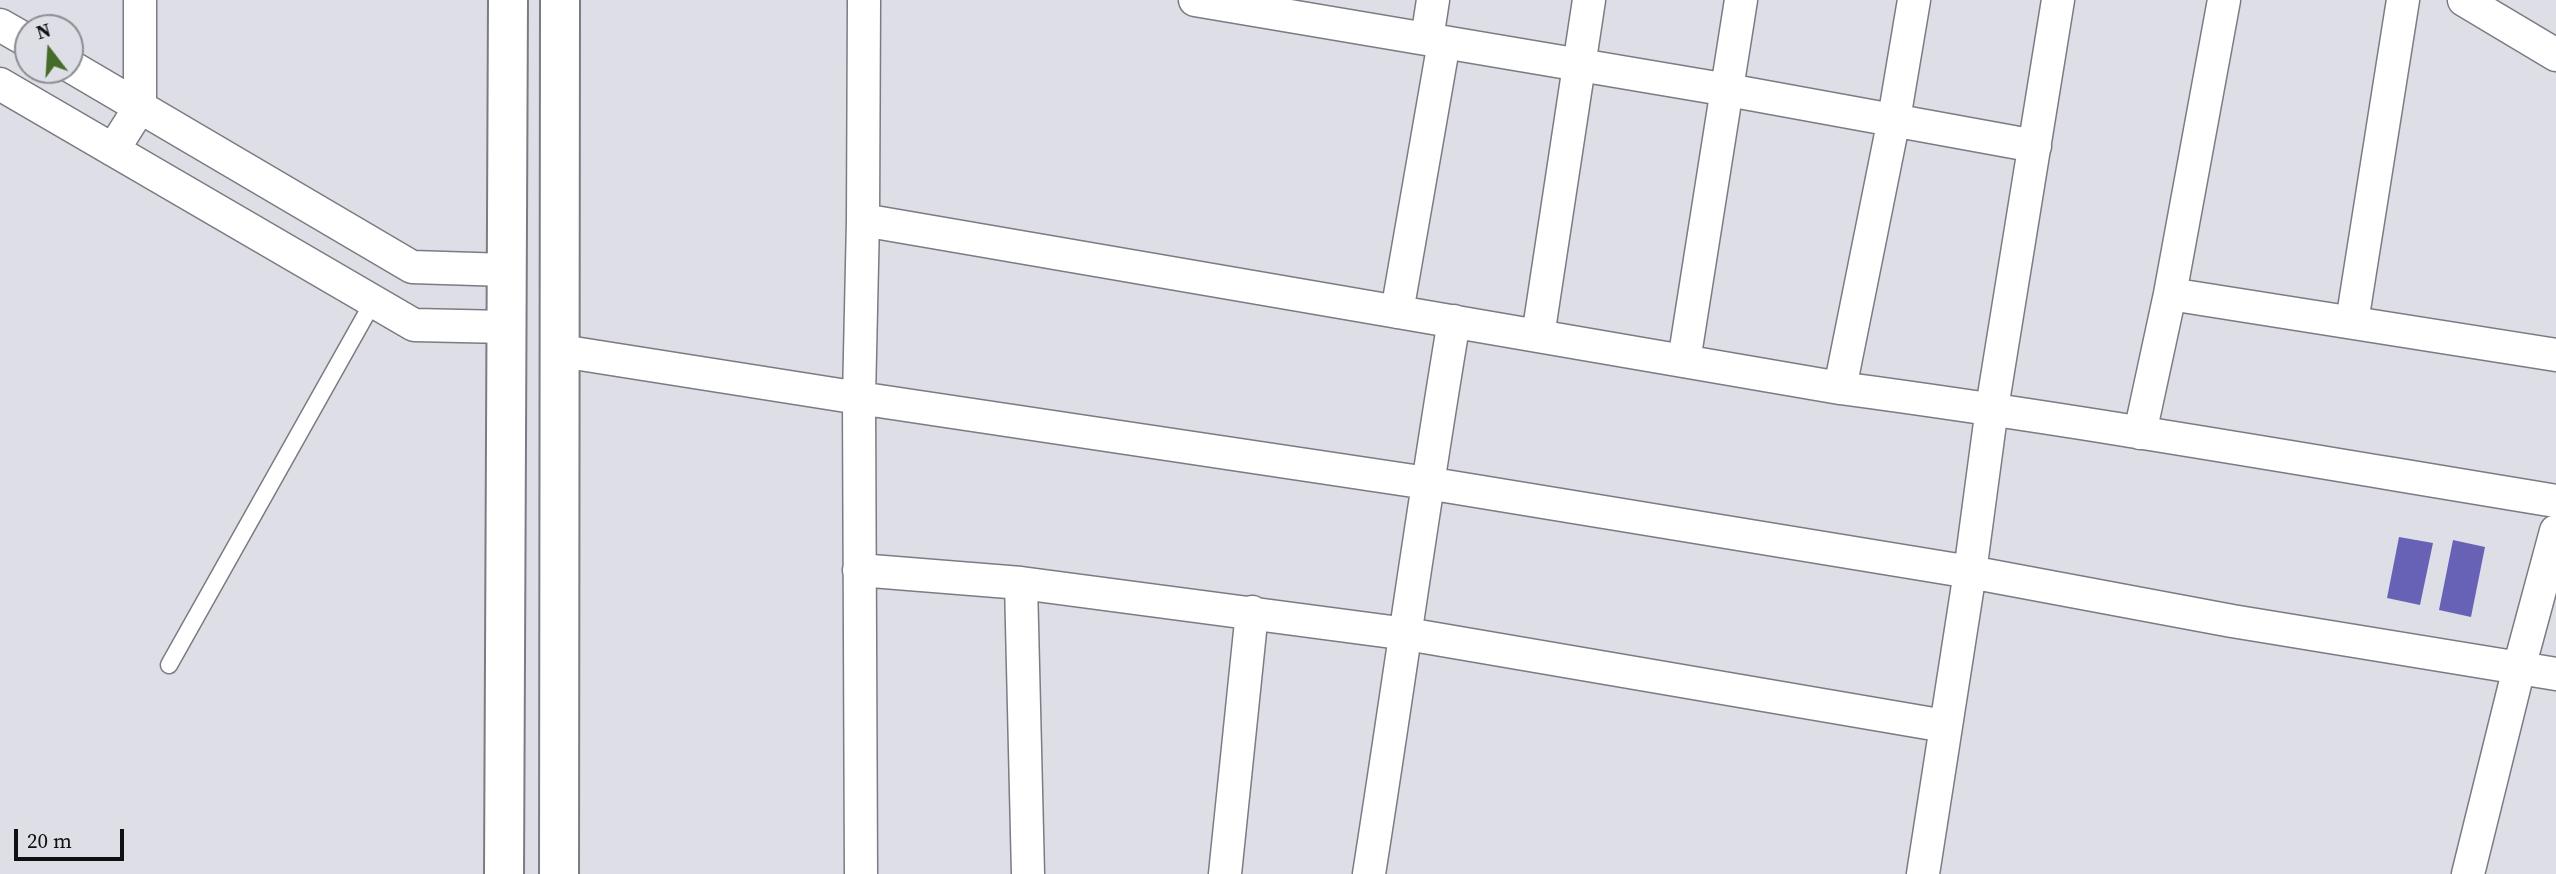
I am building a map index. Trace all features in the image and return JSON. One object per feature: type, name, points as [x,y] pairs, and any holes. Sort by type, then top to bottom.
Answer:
[{"type":"street","points":[[113,150],[140,107],[140,0]]},
{"type":"street","points":[[504,874],[508,0]]},
{"type":"street","points":[[559,874],[560,0]]},
{"type":"street","points":[[861,874],[859,398],[864,0]]},
{"type":"street","points":[[1195,0],[1728,90],[2035,146]]},
{"type":"street","points":[[1397,312],[1436,41],[1433,0]]},
{"type":"street","points":[[1538,336],[1589,0]]},
{"type":"street","points":[[1684,361],[1741,0]]},
{"type":"street","points":[[1840,388],[1894,119],[1914,0]]},
{"type":"street","points":[[1923,874],[1970,572],[1992,408],[2057,0]]},
{"type":"street","points":[[2140,433],[2170,295],[2224,0]]},
{"type":"street","points":[[2352,322],[2403,0]]},
{"type":"street","points":[[2465,0],[2556,55]]},
{"type":"street","points":[[84,74],[412,267],[507,270]]},
{"type":"street","points":[[0,84],[414,325],[507,327]]},
{"type":"street","points":[[863,220],[1840,388],[1992,408],[2556,501]]},
{"type":"street","points":[[2170,295],[2556,355]]},
{"type":"street","points":[[1369,874],[1407,634],[1427,482],[1454,321]]},
{"type":"street","points":[[561,351],[1427,482],[1970,572],[2232,621],[2556,674]]},
{"type":"street","points":[[2468,874],[2556,531]]},
{"type":"street","points":[[859,570],[1021,583],[1407,634],[1945,726]]},
{"type":"street","points":[[1021,583],[1028,874]]},
{"type":"street","points":[[1225,874],[1252,612]]},
{"type":"lane","points":[[169,665],[373,302]]},
{"type":"building","points":[[2399,537],[2433,543],[2420,605],[2387,598]]},
{"type":"building","points":[[2453,540],[2485,547],[2471,617],[2439,610]]}]
